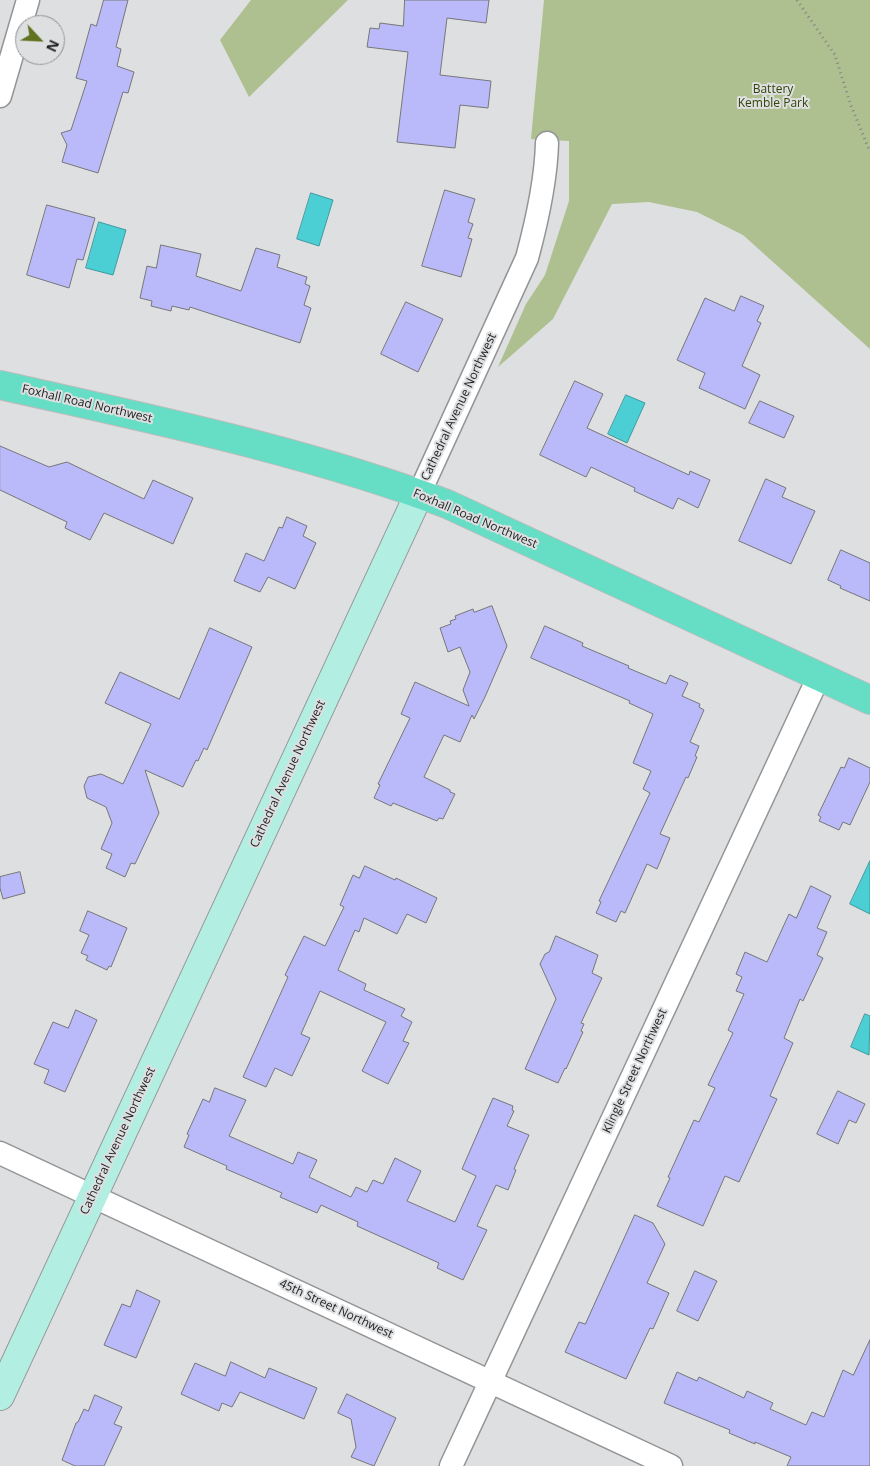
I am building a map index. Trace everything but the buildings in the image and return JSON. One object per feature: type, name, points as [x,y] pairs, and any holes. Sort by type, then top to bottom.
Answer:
[{"type":"main road","name":"Foxhall Road Northwest","points":[[0,385],[225,437],[419,494],[456,508],[870,700]]},
{"type":"street","points":[[0,96],[28,0]]},
{"type":"street","name":"Cathedral Avenue Northwest","points":[[0,1396],[527,258],[546,169],[547,143]]},
{"type":"street","name":"Klingle Street Northwest","points":[[451,1466],[819,676]]},
{"type":"street","name":"45th Street Northwest","points":[[0,1153],[671,1466]]},
{"type":"path","points":[[797,0],[835,55],[850,103],[870,152]]},
{"type":"path","points":[[867,145],[870,141]]},
{"type":"green space","points":[[251,0],[348,0],[249,97],[220,40]]},
{"type":"green space","name":"Battery Kemble Park","points":[[544,0],[870,0],[870,349],[743,235],[697,212],[649,202],[612,204],[553,319],[498,367],[526,304],[545,275],[569,201],[569,141],[531,139]]},
{"type":"water","points":[[311,193],[333,200],[319,246],[297,239]]},
{"type":"water","points":[[99,222],[126,230],[113,275],[86,268]]},
{"type":"water","points":[[626,395],[645,403],[627,443],[608,434]]},
{"type":"water","points":[[870,861],[870,914],[850,904]]},
{"type":"water","points":[[865,1014],[870,1016],[869,1055],[851,1047]]}]
